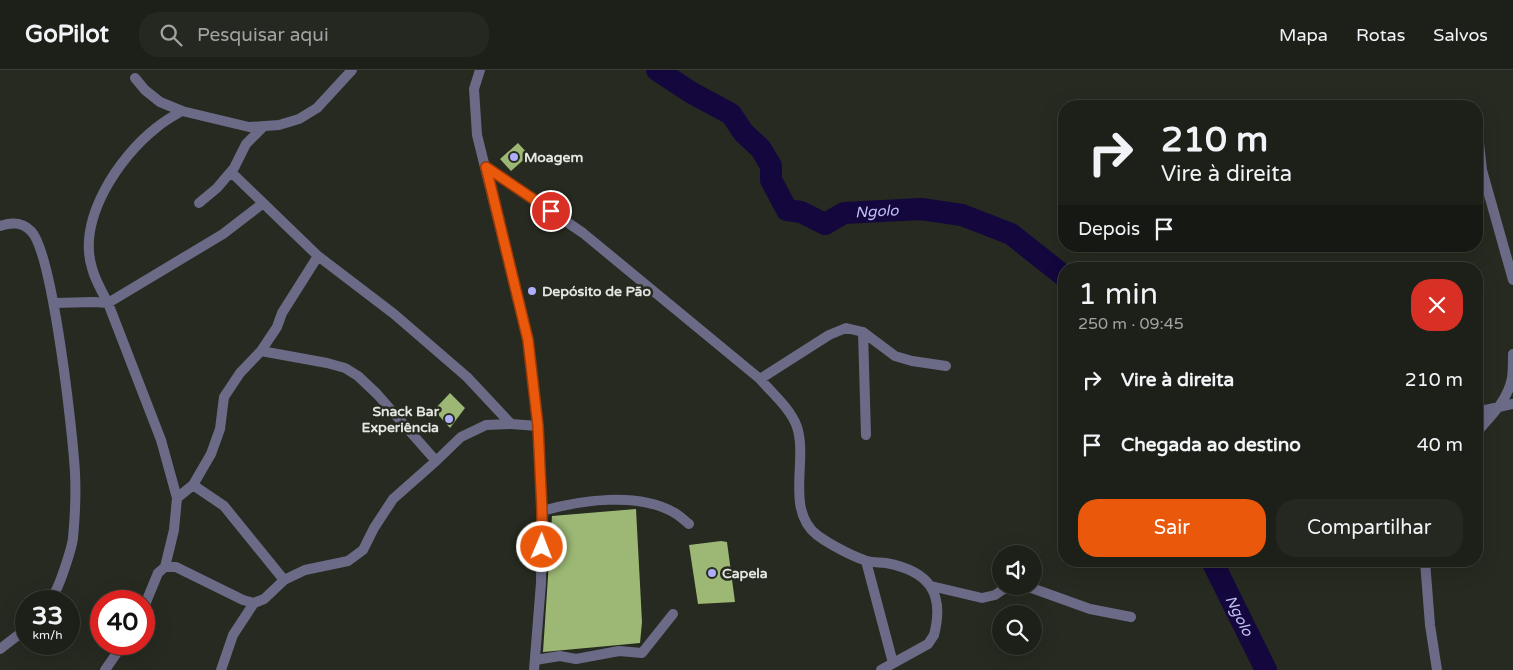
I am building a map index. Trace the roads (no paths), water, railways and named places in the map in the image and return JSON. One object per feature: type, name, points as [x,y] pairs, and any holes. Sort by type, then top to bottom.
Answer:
[{"type":"street","points":[[135,78],[145,90],[160,102],[182,111],[249,127],[279,125],[299,119],[317,108],[352,70]]},
{"type":"street","points":[[480,70],[474,89],[477,135],[528,340],[538,426],[542,511],[541,582],[534,665],[560,656],[576,659],[619,651],[642,653],[674,614]]},
{"type":"street","points":[[151,590],[158,573],[165,567],[174,530],[177,498],[161,440],[108,303],[91,267],[88,240],[94,214],[106,186],[122,163],[156,128],[182,111]]},
{"type":"street","points":[[199,203],[218,188],[231,172],[246,144],[264,126]]},
{"type":"street","points":[[486,167],[583,233],[760,379],[785,407],[796,425],[801,443],[798,477],[800,500],[804,518],[816,535],[866,561],[906,568],[920,574],[931,586],[937,602],[938,619],[934,635],[928,644],[881,670]]},
{"type":"street","points":[[231,172],[318,256],[402,320],[467,377],[511,424]]},
{"type":"street","points":[[1483,174],[1513,280]]},
{"type":"street","points":[[54,303],[108,303],[223,234],[262,204]]},
{"type":"street","points":[[0,226],[8,223],[22,224],[33,233],[40,248],[54,303],[75,474],[73,540],[56,590]]},
{"type":"street","points":[[177,498],[193,485],[211,454],[220,429],[224,397],[240,373],[261,351],[277,327],[282,312],[318,256]]},
{"type":"street","points":[[760,379],[829,335],[846,328],[863,332],[895,356],[912,361],[946,366]]},
{"type":"street","points":[[863,332],[866,435]]},
{"type":"street","points":[[261,351],[327,363],[345,368],[358,376],[377,394],[436,461]]},
{"type":"street","points":[[1483,425],[1508,393],[1512,378],[1513,354]]},
{"type":"street","points":[[1483,411],[1513,404]]},
{"type":"street","points":[[222,670],[233,635],[254,603],[264,599],[284,580],[305,570],[348,561],[363,550],[374,528],[393,499],[461,437],[486,425],[538,426]]},
{"type":"street","points":[[193,485],[224,506],[284,580]]},
{"type":"street","points":[[542,511],[562,505],[586,502],[632,501],[673,512],[689,524]]},
{"type":"street","points":[[866,561],[893,663]]},
{"type":"street","points":[[165,567],[176,567],[243,600],[254,603]]},
{"type":"street","points":[[1425,567],[1430,625],[1438,670]]},
{"type":"street","points":[[931,586],[982,598],[995,595]]},
{"type":"street","points":[[1042,592],[1090,609],[1131,617]]},
{"type":"street","points":[[0,648],[15,637]]},
{"type":"street","points":[[106,670],[116,655]]},
{"type":"waterway","name":"Ngolo","points":[[657,70],[692,93],[731,114],[743,132],[761,149],[771,166],[771,180],[787,210],[801,212],[825,224],[844,213],[921,209],[962,215],[1011,234],[1058,271]]},
{"type":"waterway","name":"Ngolo","points":[[1215,567],[1266,670]]},
{"type":"place","name":"Moagem","points":[[514,157]]},
{"type":"place","name":"Depósito de Pão","points":[[532,291]]},
{"type":"place","name":"Snack Bar Experiência","points":[[449,419]]},
{"type":"place","name":"Capela","points":[[712,573]]}]
